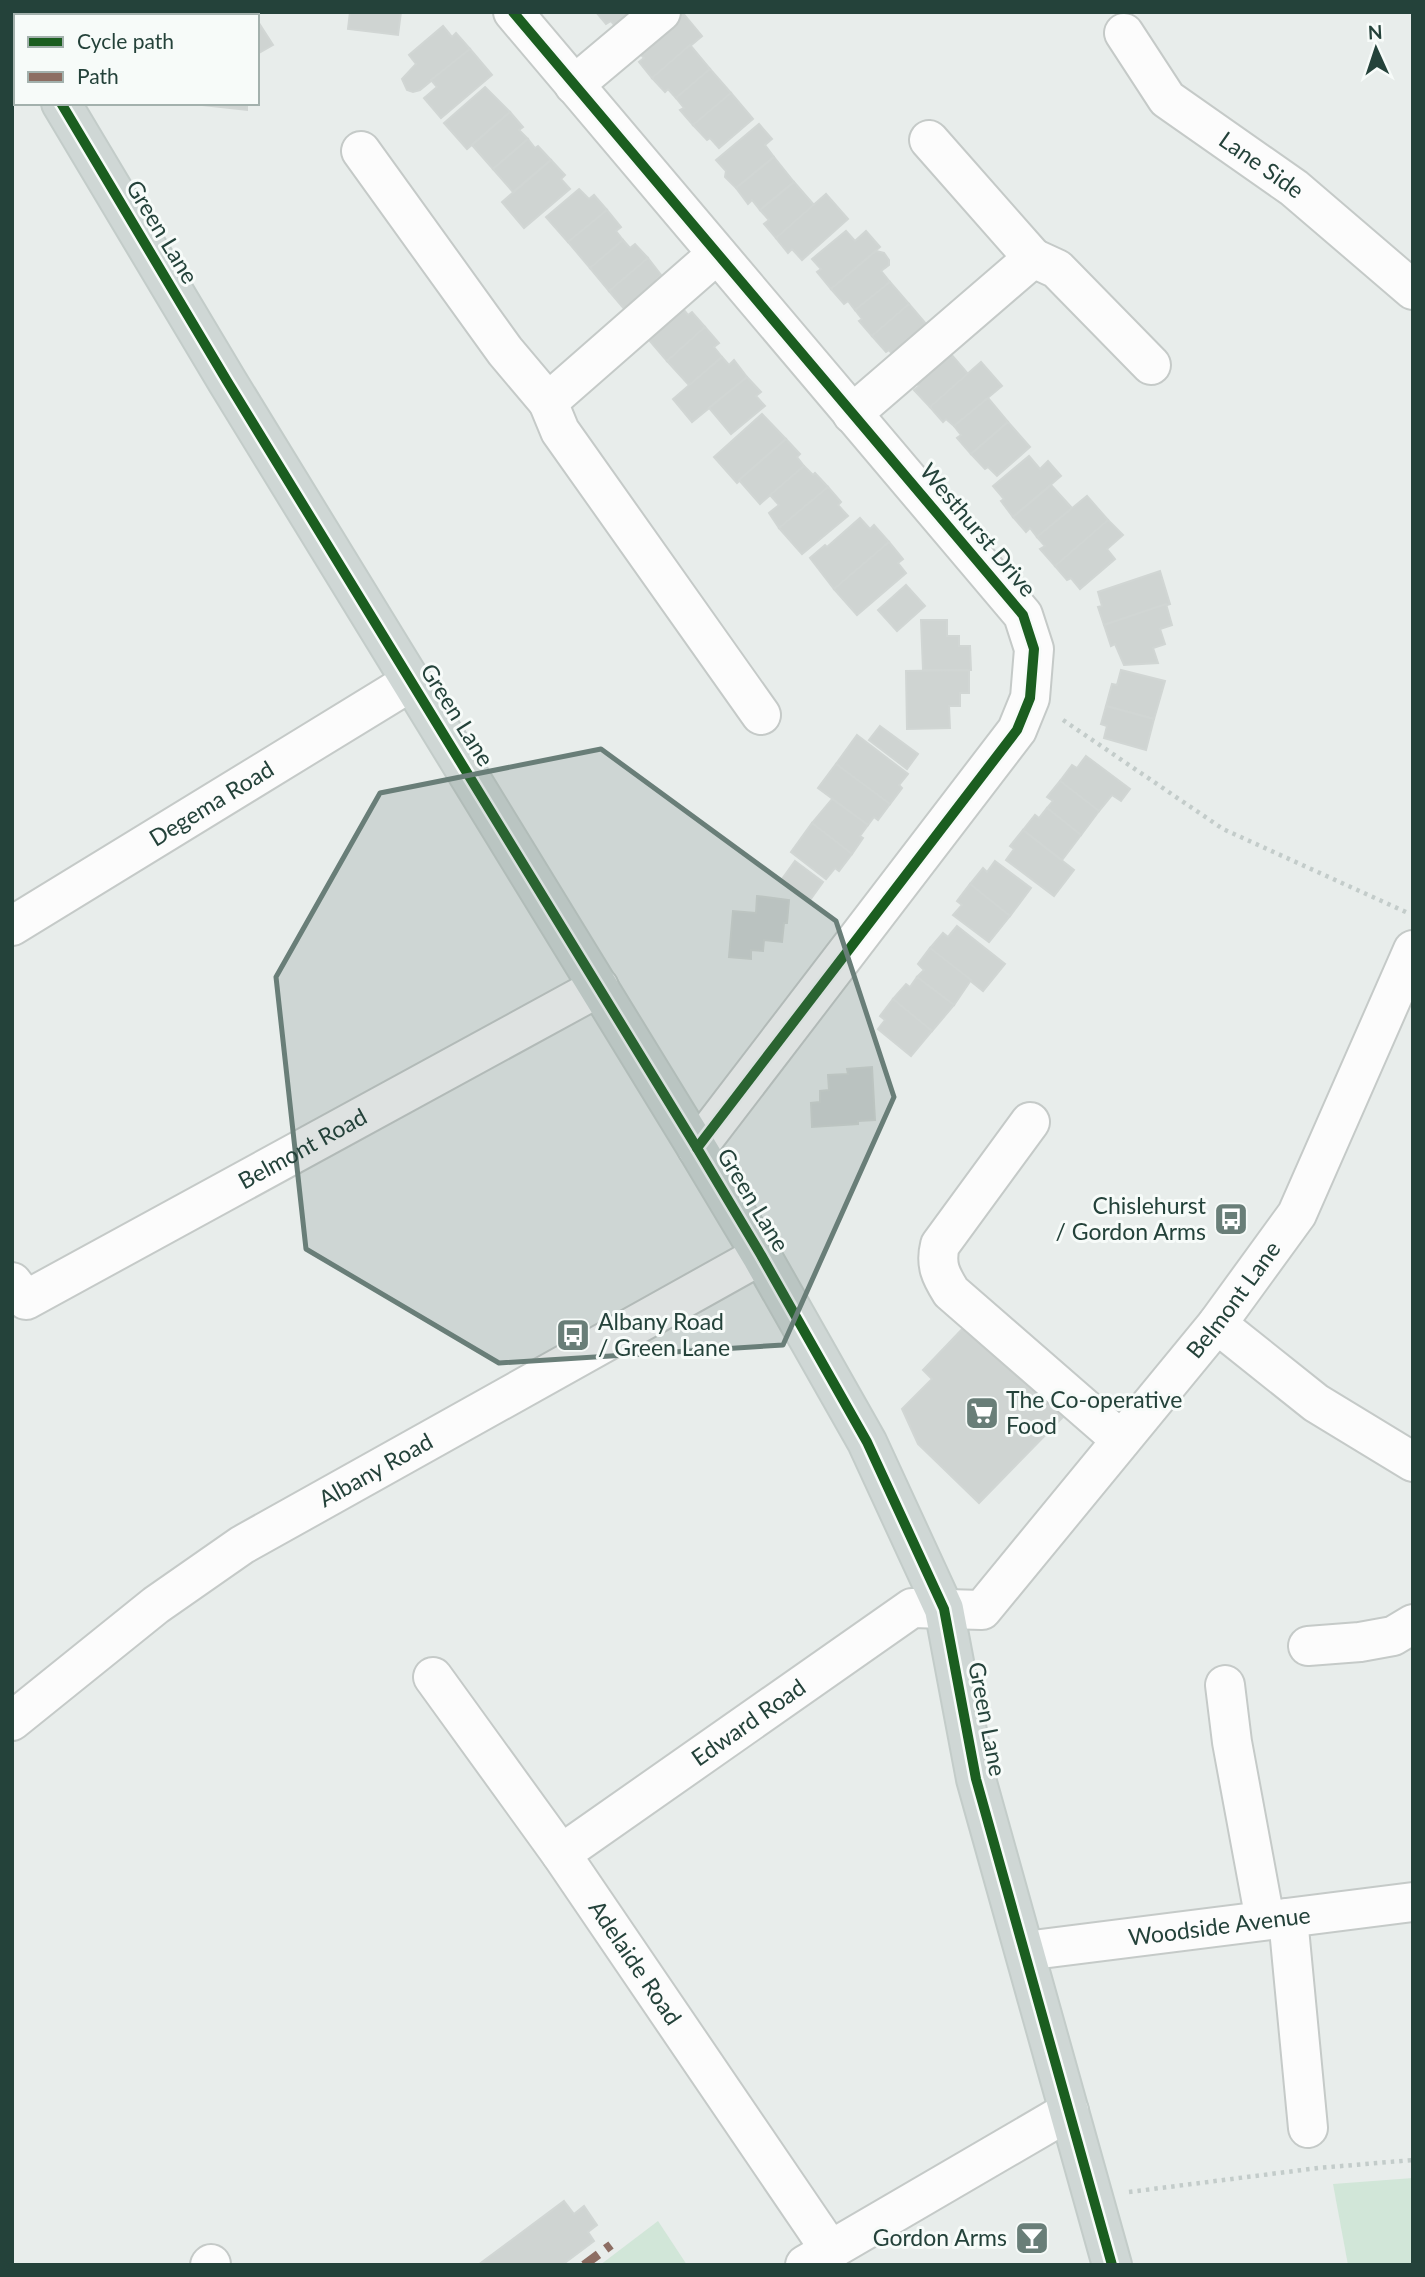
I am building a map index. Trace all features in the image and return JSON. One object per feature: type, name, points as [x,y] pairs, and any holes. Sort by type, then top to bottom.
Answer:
[{"type":"main road","name":"Green Lane","points":[[62,105],[227,381],[697,1147],[867,1442],[944,1609],[976,1779],[1112,2265]]},
{"type":"street","name":"Westhurst Drive","points":[[513,12],[1023,615],[1034,649],[1030,698],[1017,730],[697,1147]]},
{"type":"street","points":[[574,85],[661,12]]},
{"type":"street","name":"Lane Side","points":[[1124,33],[1167,99],[1294,188],[1413,290]]},
{"type":"street","points":[[929,141],[1033,258],[1057,269],[1152,365]]},
{"type":"street","points":[[361,151],[505,351],[548,402],[560,431],[761,715]]},
{"type":"street","points":[[548,402],[717,254]]},
{"type":"street","points":[[852,414],[1033,258]]},
{"type":"street","name":"Degema Road","points":[[12,926],[412,681]]},
{"type":"street","name":"Belmont Lane","points":[[944,1609],[982,1610],[1217,1324],[1297,1214],[1413,950]]},
{"type":"street","name":"Belmont Road","points":[[12,1282],[26,1300],[599,986]]},
{"type":"street","points":[[1030,1122],[940,1245],[937,1256],[939,1274],[951,1292],[1121,1440]]},
{"type":"street","name":"Albany Road","points":[[12,1721],[156,1605],[242,1545],[761,1255]]},
{"type":"street","points":[[1217,1324],[1316,1403],[1413,1462]]},
{"type":"street","name":"Edward Road","points":[[561,1854],[912,1608],[944,1609]]},
{"type":"street","points":[[1308,1646],[1360,1642],[1393,1636],[1413,1624]]},
{"type":"street","name":"Adelaide Road","points":[[433,1677],[561,1854],[818,2258]]},
{"type":"street","points":[[1225,1685],[1232,1742],[1276,1919],[1308,2128]]},
{"type":"street","name":"Woodside Avenue","points":[[1025,1951],[1413,1902]]},
{"type":"street","points":[[818,2258],[1069,2111]]},
{"type":"path","points":[[1030,698],[1223,829],[1413,915]]},
{"type":"path","points":[[1093,2197],[1318,2168],[1413,2160]]},
{"type":"highlighted area","points":[[601,749],[836,921],[894,1097],[783,1345],[499,1363],[306,1249],[276,977],[380,793]]},
{"type":"green space","points":[[1413,2178],[1413,2265],[1348,2265],[1333,2184]]},
{"type":"green space","points":[[658,2221],[687,2265],[600,2265]]},
{"type":"building","points":[[350,12],[401,12],[398,35],[348,29]]},
{"type":"building","points":[[596,12],[644,12],[620,32],[611,21],[606,24]]},
{"type":"building","points":[[677,12],[682,12],[702,36],[652,78],[639,62],[644,58],[635,48]]},
{"type":"building","points":[[259,23],[273,45],[259,53]]},
{"type":"building","points":[[443,26],[452,37],[456,33],[470,49],[420,90],[407,90],[402,79],[416,64],[409,55]]},
{"type":"building","points":[[690,45],[710,69],[676,98],[668,89],[665,92],[652,78]]},
{"type":"building","points":[[470,49],[492,75],[441,118],[424,98],[437,87],[431,80]]},
{"type":"building","points":[[710,69],[731,93],[693,125],[680,110],[684,108],[676,98]]},
{"type":"building","points":[[485,87],[510,112],[467,149],[444,123]]},
{"type":"building","points":[[731,93],[753,119],[719,148],[693,125]]},
{"type":"building","points":[[202,105],[247,105],[247,110]]},
{"type":"building","points":[[510,112],[523,127],[519,130],[528,139],[493,169],[472,145]]},
{"type":"building","points":[[759,124],[772,139],[765,145],[774,157],[736,188],[725,177],[726,171],[716,160]]},
{"type":"building","points":[[528,139],[551,160],[513,192],[493,169]]},
{"type":"building","points":[[774,157],[794,182],[760,210],[752,200],[748,204],[736,188]]},
{"type":"building","points":[[551,160],[565,175],[561,179],[570,189],[524,228],[502,202]]},
{"type":"building","points":[[794,182],[814,205],[776,238],[764,224],[769,220],[760,210]]},
{"type":"building","points":[[579,189],[589,199],[594,195],[607,210],[568,242],[546,217]]},
{"type":"building","points":[[826,194],[848,219],[802,260],[792,249],[788,253],[776,238]]},
{"type":"building","points":[[607,210],[621,227],[616,231],[623,240],[590,268],[568,242]]},
{"type":"building","points":[[846,231],[855,241],[866,231],[880,247],[831,289],[817,272],[821,269],[812,259]]},
{"type":"building","points":[[623,240],[630,248],[635,244],[648,258],[609,291],[590,268]]},
{"type":"building","points":[[876,251],[884,253],[889,260],[889,265],[881,271],[890,282],[855,310],[848,301],[844,304],[831,289]]},
{"type":"building","points":[[648,258],[661,275],[657,279],[666,289],[632,318],[609,291]]},
{"type":"building","points":[[890,282],[909,304],[872,336],[859,321],[862,319],[855,310]]},
{"type":"building","points":[[679,304],[688,315],[692,312],[705,327],[667,361],[644,334]]},
{"type":"building","points":[[909,304],[932,331],[898,361],[872,336]]},
{"type":"building","points":[[705,327],[719,343],[714,347],[722,357],[689,385],[667,361]]},
{"type":"building","points":[[944,346],[968,374],[930,407],[914,390],[919,386],[910,375]]},
{"type":"building","points":[[722,357],[729,365],[734,360],[747,377],[692,422],[673,399]]},
{"type":"building","points":[[981,362],[1002,386],[954,426],[946,419],[943,422],[930,407]]},
{"type":"building","points":[[747,377],[761,392],[756,396],[765,406],[731,434],[709,408]]},
{"type":"building","points":[[988,398],[1008,422],[971,454],[957,438],[961,435],[954,426]]},
{"type":"building","points":[[762,414],[786,439],[737,483],[714,457]]},
{"type":"building","points":[[1008,422],[1030,447],[997,476],[988,467],[985,469],[971,454]]},
{"type":"building","points":[[786,439],[800,454],[797,457],[804,466],[760,504],[739,480]]},
{"type":"building","points":[[1029,456],[1040,469],[1048,461],[1061,476],[1013,517],[1001,501],[1004,499],[993,486]]},
{"type":"building","points":[[804,466],[828,487],[779,528],[769,513],[779,505],[770,495]]},
{"type":"building","points":[[1051,485],[1072,508],[1037,537],[1030,528],[1026,532],[1013,517]]},
{"type":"building","points":[[828,487],[841,502],[838,505],[848,516],[802,554],[779,528]]},
{"type":"building","points":[[1087,496],[1108,520],[1055,566],[1040,549],[1045,546],[1037,537]]},
{"type":"building","points":[[860,518],[870,529],[874,525],[889,542],[834,589],[810,558]]},
{"type":"building","points":[[1108,520],[1123,535],[1107,549],[1115,559],[1080,589],[1071,578],[1067,580],[1055,566]]},
{"type":"building","points":[[889,542],[903,559],[898,563],[906,573],[857,615],[834,589]]},
{"type":"building","points":[[1160,571],[1170,604],[1104,625],[1098,607],[1102,606],[1098,592]]},
{"type":"building","points":[[906,585],[925,606],[897,631],[878,610]]},
{"type":"building","points":[[1166,604],[1172,625],[1160,629],[1165,644],[1153,648],[1158,663],[1124,665],[1115,644],[1111,646],[1104,625]]},
{"type":"building","points":[[921,620],[947,620],[947,636],[959,636],[959,646],[970,646],[971,670],[923,670]]},
{"type":"building","points":[[969,670],[969,693],[960,693],[960,706],[949,706],[950,728],[907,729],[906,671]]},
{"type":"building","points":[[1121,670],[1165,681],[1154,719],[1106,706],[1112,684],[1117,685]]},
{"type":"building","points":[[1106,706],[1154,719],[1146,750],[1104,738],[1107,726],[1101,724]]},
{"type":"building","points":[[880,726],[918,754],[907,769],[869,740]]},
{"type":"building","points":[[857,735],[908,774],[890,804],[836,764]]},
{"type":"building","points":[[1086,756],[1130,789],[1121,801],[1112,795],[1099,811],[1060,781],[1072,765],[1077,768]]},
{"type":"building","points":[[836,764],[890,804],[878,820],[874,817],[868,825],[818,788]]},
{"type":"building","points":[[1060,781],[1099,811],[1081,835],[1047,808],[1053,801],[1047,797]]},
{"type":"building","points":[[832,799],[868,825],[852,854],[812,823]]},
{"type":"building","points":[[1047,808],[1081,835],[1062,860],[1023,830],[1035,815],[1039,818]]},
{"type":"building","points":[[812,823],[852,854],[839,871],[835,868],[826,879],[791,852]]},
{"type":"building","points":[[1023,830],[1074,870],[1054,896],[1006,860],[1014,849],[1010,846]]},
{"type":"building","points":[[795,861],[823,882],[810,900],[782,879]]},
{"type":"building","points":[[995,861],[1031,888],[1010,916],[970,884],[983,868],[987,872]]},
{"type":"building","points":[[970,884],[1010,916],[989,942],[953,915],[962,905],[957,901]]},
{"type":"building","points":[[757,896],[789,900],[782,942],[764,940],[763,951],[751,950],[751,959],[729,957],[733,911],[756,913]]},
{"type":"building","points":[[957,926],[1005,964],[983,991],[930,948],[943,933],[948,937]]},
{"type":"building","points":[[930,948],[971,980],[954,1005],[917,977],[924,970],[918,964]]},
{"type":"building","points":[[917,977],[954,1005],[932,1031],[893,999],[906,984],[910,987]]},
{"type":"building","points":[[893,999],[932,1031],[911,1056],[878,1029],[885,1020],[880,1016]]},
{"type":"building","points":[[872,1067],[875,1120],[812,1127],[811,1103],[820,1102],[820,1091],[829,1090],[828,1075],[848,1074],[847,1069]]},
{"type":"building","name":"The Co-operative Food","points":[[968,1323],[1063,1417],[979,1503],[918,1444],[902,1409],[932,1379],[923,1370]]},
{"type":"building","points":[[564,2201],[574,2214],[584,2206],[597,2225],[588,2232],[594,2241],[562,2265],[478,2265]]},
{"type":"marked path","points":[[584,2265],[611,2245]]},
{"type":"cycle path","points":[[513,12],[1023,615],[1034,649],[1030,698],[1017,730],[697,1148]]},
{"type":"cycle path","points":[[62,105],[227,381],[697,1148],[867,1442],[944,1609],[976,1779],[1112,2265]]},
{"type":"place","name":"Chislehurst / Gordon Arms","points":[[1231,1219]]},
{"type":"place","name":"Albany Road / Green Lane","points":[[573,1335]]},
{"type":"place","name":"The Co-operative Food","points":[[982,1413]]},
{"type":"place","name":"Gordon Arms","points":[[1032,2238]]}]
